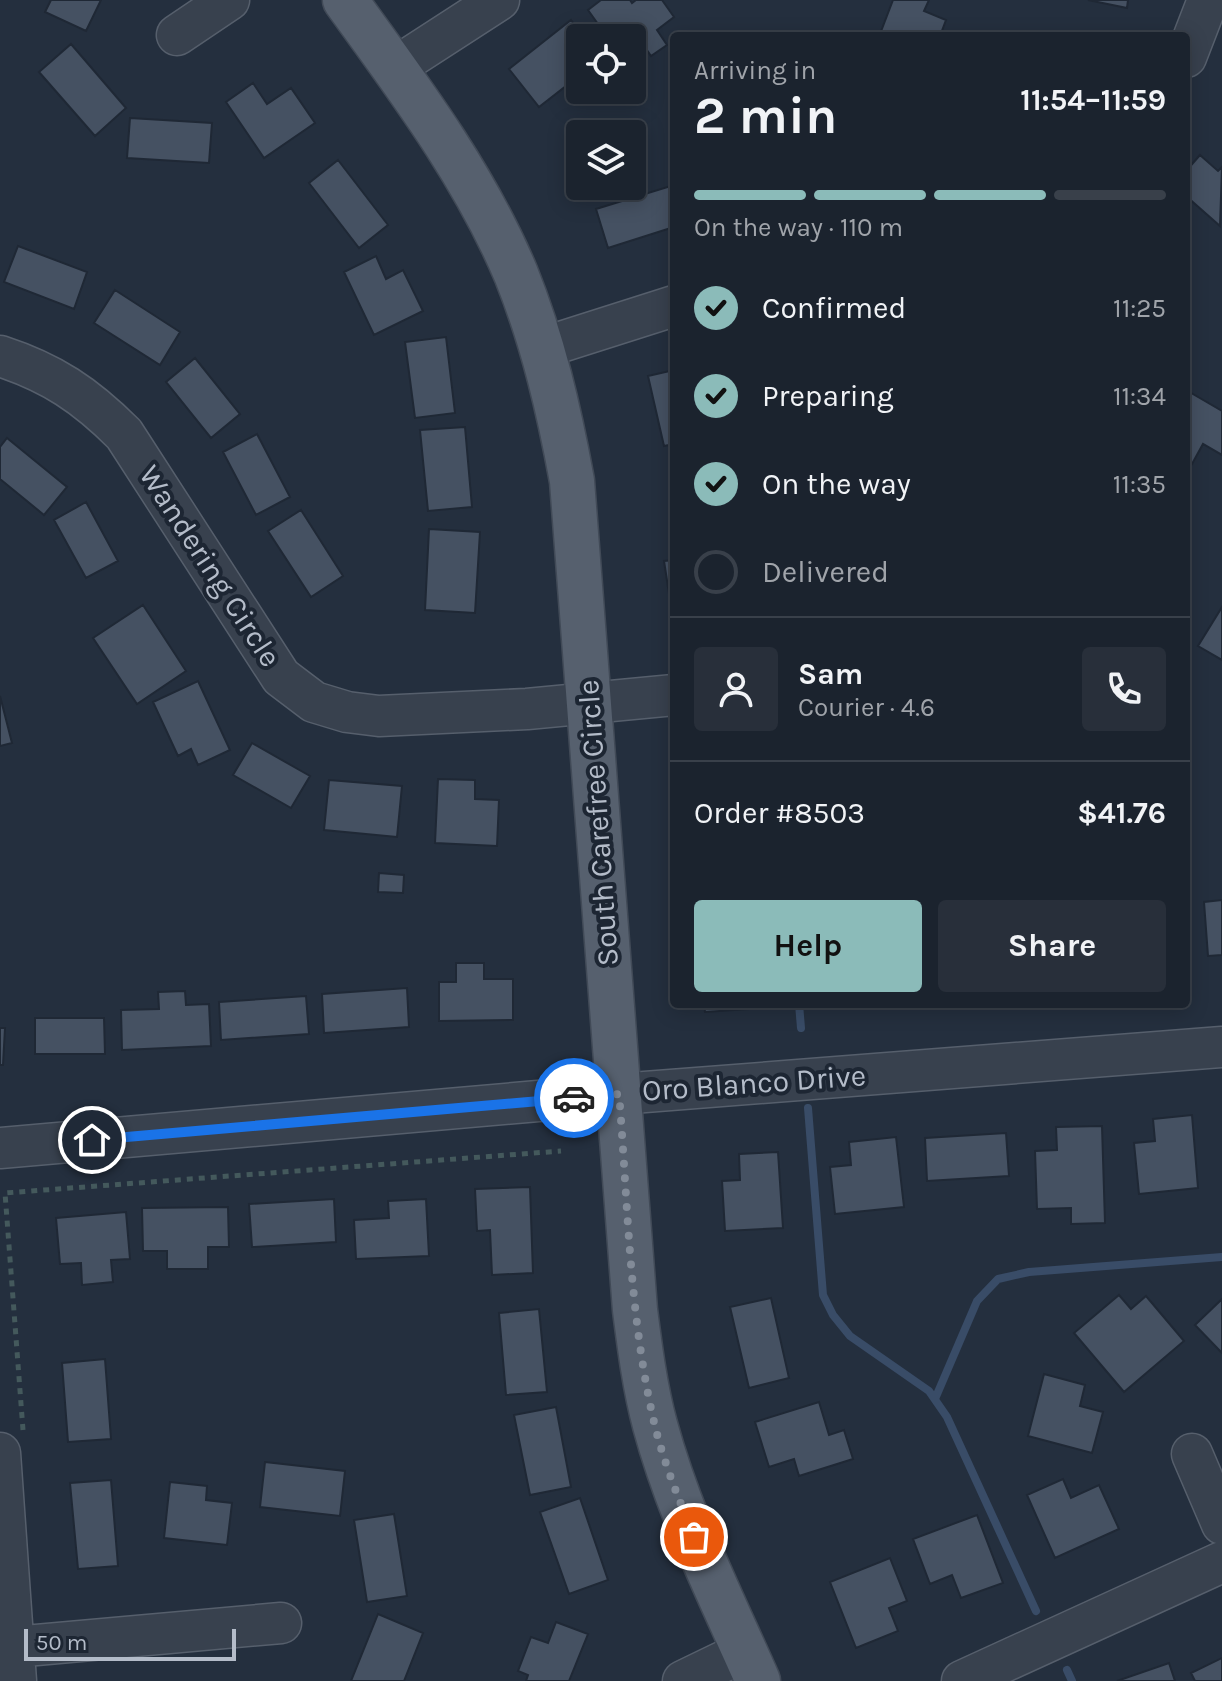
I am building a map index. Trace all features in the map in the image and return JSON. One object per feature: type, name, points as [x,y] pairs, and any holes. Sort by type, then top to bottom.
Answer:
[{"type":"main road","name":"South Carefree Circle","points":[[345,0],[443,138],[481,202],[515,274],[542,348],[561,420],[572,481],[635,1310],[654,1424],[694,1537],[752,1666]]},
{"type":"street","points":[[177,35],[229,0]]},
{"type":"street","points":[[394,68],[499,0]]},
{"type":"street","points":[[1190,47],[1208,0]]},
{"type":"street","points":[[542,348],[670,307]]},
{"type":"street","name":"Wandering Circle","points":[[0,356],[35,367],[72,388],[124,434],[281,677],[314,702],[347,712],[379,716],[527,709],[670,695]]},
{"type":"street","name":"Oro Blanco Drive","points":[[0,1148],[619,1094],[1222,1047]]},
{"type":"street","points":[[0,1453],[15,1664],[281,1623]]},
{"type":"street","points":[[1192,1454],[1222,1524]]},
{"type":"street","points":[[962,1681],[1222,1562]]},
{"type":"street","points":[[683,1681],[752,1666]]},
{"type":"path","points":[[5,1193],[561,1151]]},
{"type":"building","points":[[51,0],[101,0],[86,31],[45,12]]},
{"type":"building","points":[[601,0],[630,0],[632,3],[636,0],[662,0],[674,17],[657,30],[667,45],[651,56],[646,49],[646,24],[598,24],[588,10]]},
{"type":"building","points":[[893,0],[929,0],[924,11],[946,20],[942,32],[881,32]]},
{"type":"building","points":[[1088,0],[1128,0],[1127,8]]},
{"type":"building","points":[[571,20],[574,24],[566,24],[566,86],[539,107],[509,69]]},
{"type":"building","points":[[71,44],[126,108],[95,136],[39,72]]},
{"type":"building","points":[[253,83],[267,104],[291,88],[315,123],[264,158],[226,102]]},
{"type":"building","points":[[130,118],[212,123],[209,163],[127,158]]},
{"type":"building","points":[[1200,155],[1218,171],[1222,167],[1220,226],[1190,200],[1190,166]]},
{"type":"building","points":[[338,160],[388,225],[359,248],[309,183]]},
{"type":"building","points":[[670,186],[670,228],[608,248],[596,209],[625,200],[646,200],[646,194]]},
{"type":"building","points":[[18,246],[87,272],[74,309],[4,282]]},
{"type":"building","points":[[376,256],[386,279],[403,270],[423,311],[374,335],[344,272]]},
{"type":"building","points":[[115,290],[180,332],[160,365],[94,323]]},
{"type":"building","points":[[446,337],[455,413],[415,418],[405,342]]},
{"type":"building","points":[[195,358],[240,414],[211,438],[166,382]]},
{"type":"building","points":[[670,371],[670,445],[664,446],[648,376]]},
{"type":"building","points":[[1190,392],[1222,411],[1222,455],[1203,444],[1192,464]]},
{"type":"building","points":[[465,427],[472,507],[428,511],[420,430]]},
{"type":"building","points":[[257,434],[290,497],[256,515],[223,452]]},
{"type":"building","points":[[7,438],[67,487],[44,515],[0,479],[0,447]]},
{"type":"building","points":[[86,502],[118,561],[86,578],[54,520]]},
{"type":"building","points":[[301,510],[343,576],[311,597],[268,531]]},
{"type":"building","points":[[429,529],[480,532],[475,613],[425,610]]},
{"type":"building","points":[[670,560],[670,600],[664,561]]},
{"type":"building","points":[[143,605],[186,671],[137,704],[93,638]]},
{"type":"building","points":[[1222,607],[1222,660],[1198,646]]},
{"type":"building","points":[[198,681],[230,750],[198,765],[191,749],[178,756],[153,702]]},
{"type":"building","points":[[0,696],[12,743],[0,746]]},
{"type":"building","points":[[252,743],[310,776],[291,808],[233,775]]},
{"type":"building","points":[[438,779],[475,780],[475,799],[499,800],[497,846],[435,843]]},
{"type":"building","points":[[329,780],[402,786],[397,837],[324,830]]},
{"type":"building","points":[[379,873],[404,875],[403,893],[378,892]]},
{"type":"building","points":[[1222,900],[1222,955],[1208,956],[1204,902]]},
{"type":"building","points":[[456,963],[484,963],[484,979],[513,979],[513,1020],[439,1021],[439,982],[456,982]]},
{"type":"building","points":[[407,988],[409,1027],[324,1033],[322,994]]},
{"type":"building","points":[[185,991],[186,1005],[209,1004],[211,1046],[122,1050],[121,1010],[159,1009],[158,992]]},
{"type":"building","points":[[306,996],[309,1034],[221,1040],[219,1002]]},
{"type":"building","points":[[704,1008],[766,1008],[705,1012]]},
{"type":"building","points":[[35,1018],[104,1018],[105,1054],[35,1054]]},
{"type":"building","points":[[0,1028],[5,1028],[3,1065],[0,1065]]},
{"type":"building","points":[[1192,1115],[1198,1188],[1139,1194],[1134,1143],[1155,1141],[1153,1119]]},
{"type":"building","points":[[1102,1126],[1105,1223],[1071,1224],[1071,1208],[1037,1209],[1035,1151],[1057,1150],[1056,1127]]},
{"type":"building","points":[[1006,1133],[1009,1176],[927,1181],[925,1138]]},
{"type":"building","points":[[896,1137],[904,1207],[835,1214],[830,1167],[851,1165],[849,1142]]},
{"type":"building","points":[[778,1152],[783,1228],[725,1231],[722,1181],[740,1180],[739,1154]]},
{"type":"building","points":[[530,1187],[533,1273],[492,1275],[490,1230],[477,1231],[475,1189]]},
{"type":"building","points":[[334,1199],[336,1242],[252,1247],[249,1204]]},
{"type":"building","points":[[426,1199],[429,1256],[356,1259],[354,1220],[389,1218],[388,1201]]},
{"type":"building","points":[[228,1207],[229,1247],[208,1247],[208,1269],[167,1269],[167,1251],[143,1251],[142,1208]]},
{"type":"building","points":[[126,1212],[130,1259],[111,1260],[113,1282],[82,1285],[81,1263],[60,1264],[56,1218]]},
{"type":"building","points":[[1119,1295],[1131,1309],[1146,1296],[1184,1341],[1124,1392],[1074,1333]]},
{"type":"building","points":[[771,1298],[789,1378],[749,1388],[730,1307]]},
{"type":"building","points":[[1222,1299],[1222,1353],[1195,1325]]},
{"type":"building","points":[[539,1309],[547,1392],[506,1395],[499,1313]]},
{"type":"building","points":[[105,1359],[111,1439],[68,1442],[62,1363]]},
{"type":"building","points":[[1044,1374],[1085,1385],[1080,1406],[1103,1412],[1092,1453],[1028,1436]]},
{"type":"building","points":[[819,1402],[829,1435],[844,1430],[853,1459],[799,1476],[794,1459],[769,1467],[755,1422]]},
{"type":"building","points":[[556,1407],[571,1487],[530,1495],[514,1415]]},
{"type":"building","points":[[265,1462],[345,1471],[340,1516],[260,1507]]},
{"type":"building","points":[[1063,1479],[1071,1498],[1099,1485],[1119,1529],[1055,1558],[1027,1495]]},
{"type":"building","points":[[111,1480],[118,1566],[78,1569],[70,1483]]},
{"type":"building","points":[[170,1482],[207,1486],[206,1500],[232,1503],[227,1545],[164,1538]]},
{"type":"building","points":[[580,1498],[608,1580],[569,1594],[540,1512]]},
{"type":"building","points":[[394,1514],[407,1596],[367,1602],[354,1520]]},
{"type":"building","points":[[977,1515],[1003,1583],[961,1598],[952,1575],[930,1584],[913,1539]]},
{"type":"building","points":[[890,1558],[907,1601],[889,1608],[898,1631],[856,1648],[830,1582]]},
{"type":"building","points":[[378,1614],[423,1633],[404,1681],[351,1681]]},
{"type":"building","points":[[556,1622],[588,1634],[569,1681],[526,1681],[528,1675],[518,1671],[531,1637],[548,1643]]},
{"type":"building","points":[[1222,1658],[1222,1681],[1195,1681],[1191,1673]]},
{"type":"building","points":[[1169,1663],[1175,1681],[1117,1681]]},
{"type":"waterway","points":[[799,1008],[801,1028]]},
{"type":"waterway","points":[[808,1108],[823,1295],[833,1315],[850,1336],[929,1391],[947,1417],[1036,1611]]},
{"type":"waterway","points":[[935,1399],[977,1301],[998,1279],[1029,1272],[1222,1257]]},
{"type":"waterway","points":[[1067,1670],[1072,1681]]},
{"type":"way so far","points":[[574,1098],[619,1094],[641,1357],[654,1424],[694,1537]]},
{"type":"route","points":[[92,1140],[574,1098]]}]
